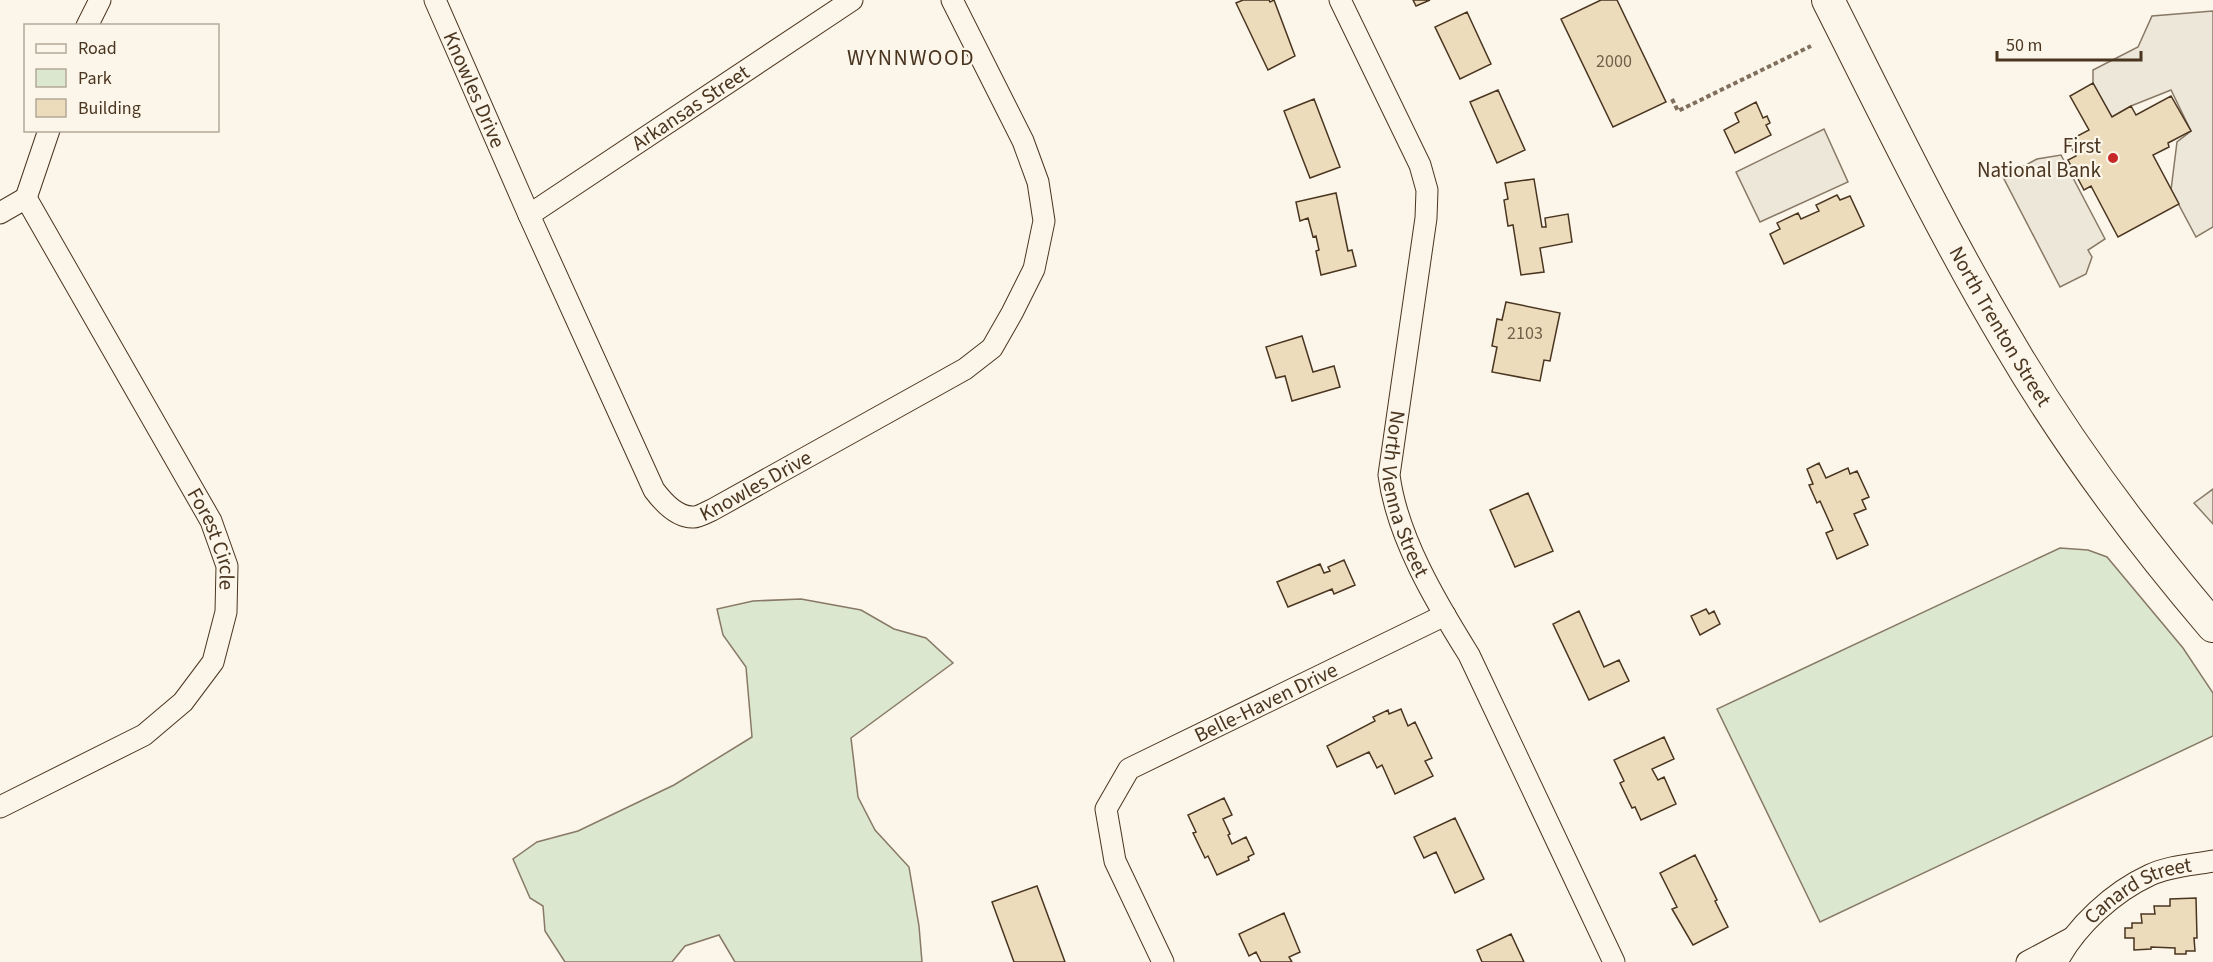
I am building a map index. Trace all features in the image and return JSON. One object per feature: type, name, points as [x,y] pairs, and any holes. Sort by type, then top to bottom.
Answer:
[{"type":"highway","name":"North Trenton Street","points":[[1828,0],[1951,240],[2008,342],[2111,500],[2213,626]]},
{"type":"street","points":[[88,24],[100,0]]},
{"type":"street","name":"Knowles Drive","points":[[435,0],[529,215],[654,490],[665,505],[680,514],[694,517],[712,510],[965,369],[992,348],[1034,269],[1044,221],[1038,182],[1023,141],[952,0]]},
{"type":"street","name":"Arkansas Street","points":[[529,215],[852,0]]},
{"type":"street","name":"North Vienna Street","points":[[1340,0],[1420,165],[1427,190],[1426,218],[1389,475],[1395,506],[1403,528],[1445,615],[1469,655],[1614,962]]},
{"type":"street","points":[[0,213],[26,198],[48,132]]},
{"type":"street","name":"Forest Circle","points":[[0,807],[144,735],[183,702],[213,662],[226,612],[227,566],[211,521],[26,198]]},
{"type":"street","name":"Belle-Haven Drive","points":[[1163,962],[1115,861],[1106,809],[1129,769],[1445,615]]},
{"type":"street","name":"Canard Street","points":[[2027,962],[2057,948],[2073,937],[2111,899],[2151,874],[2170,868],[2213,861]]},
{"type":"street","name":"Canard Street","points":[[2057,962],[2073,937]]},
{"type":"path","points":[[1672,99],[1678,111],[1811,45]]},
{"type":"green space","points":[[2060,548],[2088,550],[2107,557],[2183,648],[2213,693],[2213,736],[1820,922],[1717,709]]},
{"type":"green space","points":[[801,599],[861,610],[894,629],[926,638],[953,663],[851,738],[858,797],[875,830],[909,867],[919,926],[922,962],[735,962],[719,935],[685,946],[672,962],[565,962],[545,931],[543,906],[530,898],[513,859],[537,842],[578,831],[674,785],[752,737],[746,667],[723,635],[717,609],[753,601]]},
{"type":"shaded area","points":[[2213,11],[2213,227],[2196,237],[2171,190],[2177,142],[2191,131],[2171,90],[2131,106],[2112,117],[2093,83],[2093,70],[2138,47],[2152,16]]},
{"type":"shaded area","points":[[1824,129],[1848,182],[1760,222],[1736,172]]},
{"type":"shaded area","points":[[2061,155],[2105,239],[2088,250],[2092,257],[2086,274],[2060,287],[2003,177],[2037,159]]},
{"type":"shaded area","points":[[2213,489],[2213,524],[2194,503]]},
{"type":"building","points":[[1243,0],[1269,0],[1270,2],[1274,0],[1295,56],[1268,70],[1236,3]]},
{"type":"building","points":[[1413,0],[1430,0],[1416,6]]},
{"type":"building","points":[[1601,0],[1617,0],[1666,102],[1613,127],[1561,19]]},
{"type":"building","points":[[1467,12],[1491,64],[1460,79],[1435,27]]},
{"type":"building","name":"First National Bank","points":[[2093,83],[2112,117],[2131,106],[2136,115],[2171,96],[2191,131],[2168,143],[2169,147],[2153,155],[2179,204],[2118,237],[2091,186],[2084,190],[2068,160],[2076,156],[2068,141],[2089,130],[2070,96]]},
{"type":"building","points":[[1498,90],[1525,150],[1497,163],[1470,102]]},
{"type":"building","points":[[1314,99],[1340,167],[1310,178],[1284,111]]},
{"type":"building","points":[[1756,102],[1763,118],[1767,116],[1770,123],[1766,125],[1771,135],[1735,153],[1724,130],[1739,122],[1735,113]]},
{"type":"building","points":[[1534,179],[1542,227],[1546,227],[1545,218],[1568,214],[1572,242],[1540,248],[1544,272],[1521,275],[1513,225],[1508,226],[1504,200],[1508,199],[1505,183]]},
{"type":"building","points":[[1336,193],[1348,251],[1352,250],[1356,266],[1321,275],[1316,251],[1319,250],[1316,236],[1313,237],[1308,218],[1300,221],[1296,202]]},
{"type":"building","points":[[1837,195],[1840,200],[1850,196],[1864,226],[1784,264],[1770,234],[1780,229],[1777,223],[1798,213],[1801,219],[1819,211],[1816,205]]},
{"type":"building","points":[[1506,302],[1560,313],[1550,361],[1544,360],[1540,381],[1492,372],[1497,347],[1492,346],[1497,319],[1502,320]]},
{"type":"building","points":[[1302,336],[1313,372],[1334,366],[1340,387],[1292,401],[1285,376],[1276,378],[1266,347]]},
{"type":"building","points":[[1819,463],[1826,478],[1848,468],[1850,474],[1857,471],[1869,497],[1862,500],[1866,509],[1854,514],[1868,545],[1837,559],[1826,533],[1833,530],[1820,501],[1817,503],[1809,485],[1813,484],[1807,469]]},
{"type":"building","points":[[1528,493],[1553,551],[1515,567],[1490,510]]},
{"type":"building","points":[[1344,560],[1355,585],[1334,594],[1332,589],[1288,607],[1277,582],[1320,564],[1324,573],[1330,571],[1328,567]]},
{"type":"building","points":[[1706,609],[1709,614],[1714,611],[1720,624],[1700,635],[1691,616]]},
{"type":"building","points":[[1579,611],[1604,667],[1619,660],[1629,681],[1589,700],[1553,624]]},
{"type":"building","points":[[1401,709],[1408,726],[1415,722],[1432,758],[1425,761],[1433,776],[1395,794],[1382,765],[1377,768],[1369,752],[1337,767],[1327,746],[1375,721],[1373,717],[1388,710],[1389,714]]},
{"type":"building","points":[[1664,737],[1674,759],[1652,769],[1658,780],[1664,777],[1676,804],[1641,820],[1635,807],[1632,808],[1620,783],[1624,781],[1614,760]]},
{"type":"building","points":[[1224,798],[1232,815],[1223,819],[1232,844],[1246,837],[1254,854],[1248,857],[1249,860],[1217,875],[1208,856],[1205,858],[1193,833],[1196,832],[1188,815]]},
{"type":"building","points":[[1455,818],[1484,879],[1455,893],[1436,852],[1424,858],[1414,837]]},
{"type":"building","points":[[1695,855],[1728,927],[1693,945],[1672,909],[1677,907],[1660,873]]},
{"type":"building","points":[[1037,886],[1065,962],[1014,962],[992,902]]},
{"type":"building","points":[[2196,898],[2195,951],[2175,954],[2175,948],[2151,947],[2151,949],[2134,950],[2134,938],[2125,938],[2125,928],[2132,928],[2132,923],[2142,923],[2141,914],[2155,914],[2154,906],[2170,906],[2170,899]]},
{"type":"building","points":[[1284,913],[1300,952],[1289,957],[1292,962],[1261,962],[1256,952],[1249,956],[1239,934]]},
{"type":"building","points":[[1511,934],[1524,962],[1482,962],[1477,950]]},
{"type":"place","name":"First National Bank","points":[[2113,158]]},
{"type":"district","name":"WYNNWOOD","points":[[911,58]]}]
